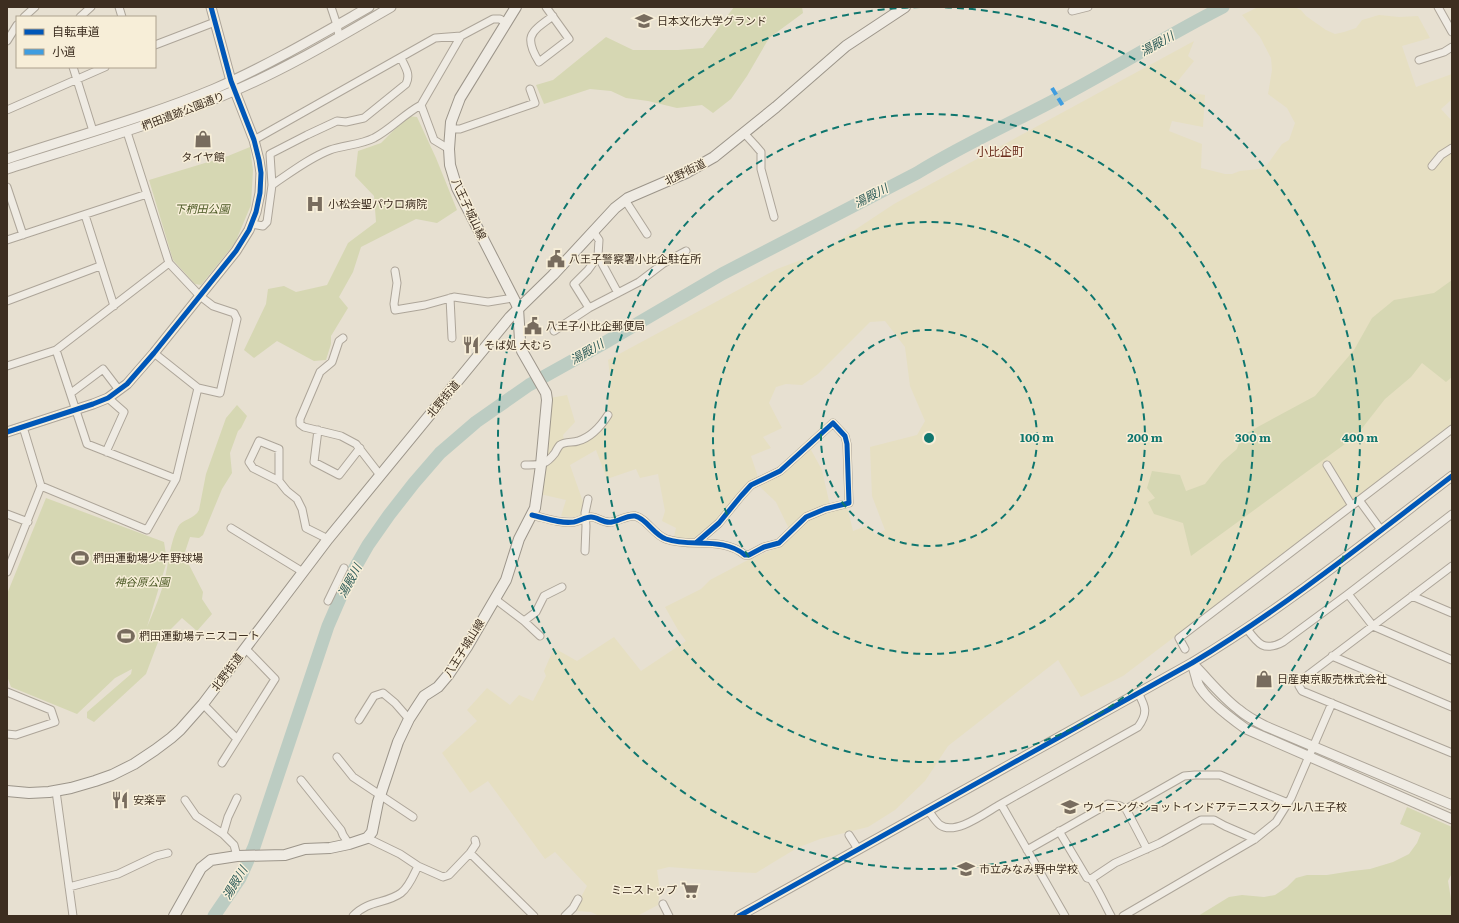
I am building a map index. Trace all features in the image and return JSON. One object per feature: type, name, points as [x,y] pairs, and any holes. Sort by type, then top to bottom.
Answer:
[{"type":"main road","name":"八王子城山線","points":[[367,838],[374,826],[381,795],[398,742],[409,719],[424,696],[441,684],[467,647],[507,576],[519,539],[536,505],[547,400],[544,390],[524,356],[521,346],[518,308],[457,188],[452,170],[449,149],[450,129],[460,98],[516,7]]},
{"type":"main road","name":"北野街道","points":[[7,791],[56,791],[100,780],[142,760],[180,730],[203,704],[328,539],[518,308],[553,275],[615,208],[625,200],[699,166],[720,153],[846,46],[905,7]]},
{"type":"main road","points":[[174,916],[204,864],[214,859],[237,856],[285,856],[305,849],[330,848],[367,838]]},
{"type":"street","points":[[25,16],[35,7]]},
{"type":"street","points":[[81,16],[91,7]]},
{"type":"street","points":[[7,432],[108,398],[119,390],[135,376],[200,296],[236,251],[252,224],[259,200],[261,180],[259,160],[254,140],[234,91],[210,7]]},
{"type":"street","points":[[331,7],[339,36]]},
{"type":"street","name":"椚田遺跡公園通り","points":[[7,159],[185,100],[231,81],[369,7]]},
{"type":"street","name":"椚田遺跡公園通り","points":[[7,170],[127,132],[178,114],[234,91],[289,64],[391,7]]},
{"type":"street","points":[[546,7],[553,16],[569,39],[540,62],[534,54],[530,42],[533,30],[553,16]]},
{"type":"street","points":[[1072,10],[1088,7]]},
{"type":"street","points":[[1438,7],[1452,32]]},
{"type":"street","points":[[254,140],[435,38],[460,36],[493,19],[500,19],[506,23]]},
{"type":"street","points":[[156,45],[214,22]]},
{"type":"street","points":[[7,41],[16,27]]},
{"type":"street","points":[[272,185],[298,167],[329,151],[356,145],[374,138],[421,105],[460,36]]},
{"type":"street","points":[[1419,60],[1444,52],[1452,47]]},
{"type":"street","points":[[252,224],[263,226],[267,222],[272,185],[270,154],[337,121],[346,122],[364,118],[406,84],[408,72],[401,58]]},
{"type":"street","points":[[73,68],[93,131]]},
{"type":"street","points":[[7,110],[103,68]]},
{"type":"street","points":[[450,129],[460,129],[535,103],[530,89]]},
{"type":"street","points":[[421,105],[434,140],[449,149]]},
{"type":"street","points":[[127,132],[169,263],[200,296],[213,306],[234,313],[237,319],[220,393],[198,388],[154,352]]},
{"type":"street","points":[[744,133],[756,144],[761,152],[761,169],[774,217]]},
{"type":"street","points":[[1432,166],[1441,155],[1452,148]]},
{"type":"street","points":[[7,187],[23,235]]},
{"type":"street","points":[[7,240],[84,216],[147,194]]},
{"type":"street","points":[[625,200],[647,234]]},
{"type":"street","points":[[84,216],[114,306]]},
{"type":"street","points":[[589,308],[574,284],[588,270],[598,256],[599,238],[593,231]]},
{"type":"street","points":[[554,331],[589,308],[639,282],[664,263],[686,251]]},
{"type":"street","points":[[598,256],[618,293]]},
{"type":"street","points":[[7,366],[56,350],[169,263]]},
{"type":"street","points":[[7,302],[100,266]]},
{"type":"street","points":[[395,271],[397,283],[394,304],[395,310],[419,307],[450,298],[488,302],[512,298]]},
{"type":"street","points":[[450,298],[452,338]]},
{"type":"street","points":[[343,338],[339,341],[332,362],[320,372],[300,419],[300,424],[304,427],[340,436],[356,444],[380,475]]},
{"type":"street","points":[[56,350],[87,444],[176,479]]},
{"type":"street","points":[[71,393],[103,369],[119,390]]},
{"type":"street","points":[[42,486],[147,530],[176,479],[198,388]]},
{"type":"street","points":[[106,452],[124,412],[108,398]]},
{"type":"street","points":[[525,464],[541,465],[548,461],[559,446],[579,441],[599,428],[608,414]]},
{"type":"street","points":[[532,515],[563,522],[573,522],[592,517],[607,522],[612,522],[636,516],[656,533],[666,539],[679,542],[697,542],[709,542],[739,550],[746,555],[749,555],[764,547],[779,543],[806,517],[825,509],[849,502],[847,444],[845,436],[834,422],[780,471],[751,485],[719,523],[697,542]]},
{"type":"street","points":[[7,572],[42,486],[23,427]]},
{"type":"street","points":[[1185,649],[1179,638],[1452,429]]},
{"type":"street","points":[[318,430],[314,462],[339,475],[360,448]]},
{"type":"street","points":[[279,481],[279,450],[259,441],[249,462],[253,468],[279,481],[297,498],[302,509],[306,528],[328,539]]},
{"type":"street","points":[[1327,465],[1352,506]]},
{"type":"street","points":[[739,916],[1138,693],[1247,629],[1322,575],[1452,476]]},
{"type":"street","points":[[585,551],[585,513],[588,499]]},
{"type":"street","points":[[1359,500],[1381,530]]},
{"type":"street","points":[[7,514],[28,522]]},
{"type":"street","points":[[1247,629],[1256,642],[1264,646],[1274,646],[1283,642],[1452,514]]},
{"type":"street","points":[[231,528],[303,572]]},
{"type":"street","points":[[1452,566],[1300,681],[1299,686],[1302,691],[1452,753]]},
{"type":"street","points":[[328,601],[344,568]]},
{"type":"street","points":[[524,621],[536,612],[544,596],[562,587]]},
{"type":"street","points":[[1348,594],[1373,626],[1452,660]]},
{"type":"street","points":[[1412,596],[1452,613]]},
{"type":"street","points":[[495,599],[524,621],[540,636]]},
{"type":"street","points":[[222,763],[274,679],[246,648]]},
{"type":"street","points":[[1332,656],[1452,707]]},
{"type":"street","points":[[1192,662],[1238,709],[1265,726],[1452,805]]},
{"type":"street","points":[[1192,662],[1199,684],[1211,700],[1230,718],[1246,729],[1259,736],[1452,818]]},
{"type":"street","points":[[7,692],[52,710],[55,722],[16,735],[7,734]]},
{"type":"street","points":[[359,720],[374,696],[383,693],[395,703],[409,719]]},
{"type":"street","points":[[928,810],[940,825],[954,828],[964,825],[1138,727],[1144,719],[1146,712],[1138,693]]},
{"type":"street","points":[[1123,916],[1255,839],[1276,822],[1288,803],[1332,703]]},
{"type":"street","points":[[203,704],[237,739]]},
{"type":"street","points":[[337,757],[353,777],[413,817]]},
{"type":"street","points":[[1126,809],[1184,776],[1194,775],[1220,775],[1288,803]]},
{"type":"street","points":[[301,780],[341,830],[349,844]]},
{"type":"street","points":[[56,791],[73,916]]},
{"type":"street","points":[[223,834],[228,817],[237,798]]},
{"type":"street","points":[[185,800],[196,816],[223,834],[234,845],[237,856]]},
{"type":"street","points":[[1001,804],[1065,916]]},
{"type":"street","points":[[1027,850],[1108,804],[1120,806],[1126,809],[1147,848]]},
{"type":"street","points":[[1091,879],[1114,863],[1160,843],[1201,820],[1209,819],[1218,821],[1225,826],[1255,839]]},
{"type":"street","points":[[1059,831],[1086,878],[1091,879],[1098,890],[1111,916]]},
{"type":"street","points":[[849,835],[858,849]]},
{"type":"street","points":[[367,838],[400,854],[418,866],[443,876],[449,875],[470,853],[476,844],[475,840]]},
{"type":"street","points":[[68,887],[118,874],[156,856],[168,853]]},
{"type":"street","points":[[470,853],[534,916]]},
{"type":"street","points":[[353,916],[366,906],[402,892],[418,866]]},
{"type":"street","points":[[565,916],[573,908],[578,898]]},
{"type":"street","points":[[662,904],[669,916]]},
{"type":"shaded area","points":[[1258,7],[1294,7],[1301,10],[1306,16],[1326,30],[1335,34],[1356,28],[1362,20],[1379,15],[1399,17],[1418,16],[1430,38],[1402,46],[1416,87],[1452,74],[1452,97],[1450,101],[1441,109],[1452,121],[1452,426],[1123,676],[1081,697],[1058,660],[948,746],[925,781],[895,810],[868,827],[820,839],[797,848],[756,873],[669,867],[657,870],[660,891],[658,905],[637,916],[599,916],[591,912],[578,911],[575,908],[587,886],[555,852],[545,859],[488,781],[470,793],[442,753],[477,721],[467,710],[487,688],[510,705],[519,695],[533,701],[546,676],[544,671],[554,648],[577,661],[614,637],[641,671],[686,641],[665,607],[701,589],[710,580],[746,561],[781,546],[792,535],[776,502],[758,485],[782,474],[810,448],[822,470],[831,510],[847,506],[853,531],[869,525],[875,535],[885,530],[872,496],[870,447],[917,435],[925,421],[910,386],[905,347],[885,321],[870,322],[818,374],[802,385],[786,384],[776,387],[769,403],[782,428],[763,437],[771,448],[751,456],[759,480],[717,522],[696,539],[682,539],[674,537],[676,528],[662,521],[665,511],[658,474],[640,478],[636,469],[607,479],[596,450],[570,465],[583,502],[581,514],[577,518],[561,516],[566,500],[540,494],[550,398],[567,395],[575,422],[563,435],[565,445],[579,443],[609,416],[608,402],[611,384],[608,360],[777,269],[820,253],[894,204],[1194,41],[1188,56],[1194,61],[1177,82],[1192,93],[1205,95],[1203,127],[1172,121],[1169,131],[1202,144],[1201,168],[1225,174],[1232,174],[1240,171],[1259,169],[1267,165],[1282,144],[1289,140],[1295,123],[1287,108],[1268,94],[1272,70],[1271,58],[1260,37],[1242,15]]},
{"type":"green space","points":[[734,7],[802,7],[803,13],[769,38],[747,76],[731,99],[713,113],[702,105],[677,108],[648,101],[626,98],[611,91],[590,89],[544,104],[536,85],[553,80],[606,37],[633,50],[678,50],[703,48]]},
{"type":"green space","points":[[408,116],[417,117],[436,158],[457,210],[437,223],[416,219],[361,247],[353,272],[339,297],[348,308],[331,336],[331,344],[326,360],[314,361],[277,341],[254,358],[244,350],[266,304],[268,289],[284,286],[296,292],[327,285],[348,243],[376,222],[374,196],[355,176],[358,151],[381,143]]},
{"type":"green space","name":"下椚田公園","points":[[250,147],[253,170],[251,205],[235,243],[201,285],[195,284],[173,260],[149,180],[228,156]]},
{"type":"green space","points":[[1452,280],[1452,377],[1446,382],[1422,363],[1411,377],[1385,399],[1356,436],[1191,556],[1183,523],[1154,514],[1148,502],[1155,498],[1147,488],[1152,471],[1180,475],[1186,491],[1205,484],[1222,462],[1237,449],[1241,436],[1315,396],[1354,350],[1372,318],[1394,300],[1434,293]]},
{"type":"green space","name":"神谷原公園","points":[[237,405],[247,416],[238,431],[230,453],[232,473],[222,489],[203,535],[199,538],[190,537],[184,555],[203,592],[202,599],[212,614],[197,631],[182,618],[158,642],[146,674],[94,722],[87,718],[87,712],[131,674],[132,669],[115,678],[77,714],[11,687],[7,676],[7,594],[46,498],[164,542],[167,561],[147,627],[165,578],[171,545],[175,533],[182,522],[195,515],[199,510],[206,474],[226,418]]},
{"type":"green space","points":[[1407,807],[1452,827],[1452,873],[1448,881],[1452,905],[1452,916],[1198,916],[1229,897],[1242,895],[1264,897],[1275,895],[1287,887],[1296,878],[1307,875],[1327,875],[1370,869],[1393,862],[1409,854],[1417,843],[1421,833],[1400,824]]},
{"type":"waterway","name":"湯殿川","points":[[214,916],[240,878],[254,847],[328,626],[348,580],[368,545],[389,515],[440,453],[476,422],[529,385],[722,274],[1068,93],[1223,7]]},
{"type":"marked path","points":[[1052,88],[1063,106]]},
{"type":"cycle path","points":[[7,432],[93,404],[108,398],[127,384],[154,353],[236,251],[249,230],[256,212],[260,193],[261,173],[259,160],[254,140],[231,81],[211,7]]},
{"type":"cycle path","points":[[532,515],[563,522],[576,521],[591,517],[609,522],[629,516],[635,516],[639,517],[666,539],[686,543],[716,544],[736,549],[745,555],[749,555],[764,547],[779,543],[806,517],[825,509],[849,503],[847,444],[845,436],[833,423],[780,471],[751,485],[719,523],[697,542]]},
{"type":"cycle path","points":[[739,916],[1192,663],[1226,642],[1292,597],[1452,476]]},
{"type":"place","name":"日本文化大学グランド","points":[[644,21]]},
{"type":"place","name":"タイヤ館","points":[[203,139]]},
{"type":"place","name":"小松会聖パウロ病院","points":[[315,204]]},
{"type":"place","name":"八王子警察署小比企駐在所","points":[[556,259]]},
{"type":"place","name":"八王子小比企郵便局","points":[[533,326]]},
{"type":"place","name":"そば処 大むら","points":[[471,345]]},
{"type":"place","name":"椚田運動場少年野球場","points":[[80,558]]},
{"type":"place","name":"椚田運動場テニスコート","points":[[126,636]]},
{"type":"place","name":"日産東京販売株式会社","points":[[1264,679]]},
{"type":"place","name":"安楽亭","points":[[120,800]]},
{"type":"place","name":"ウイニングショットインドアテニススクール八王子校","points":[[1070,807]]},
{"type":"place","name":"市立みなみ野中学校","points":[[966,869]]},
{"type":"place","name":"ミニストップ","points":[[690,890]]},
{"type":"district","name":"小比企町","points":[[1000,152]]}]
